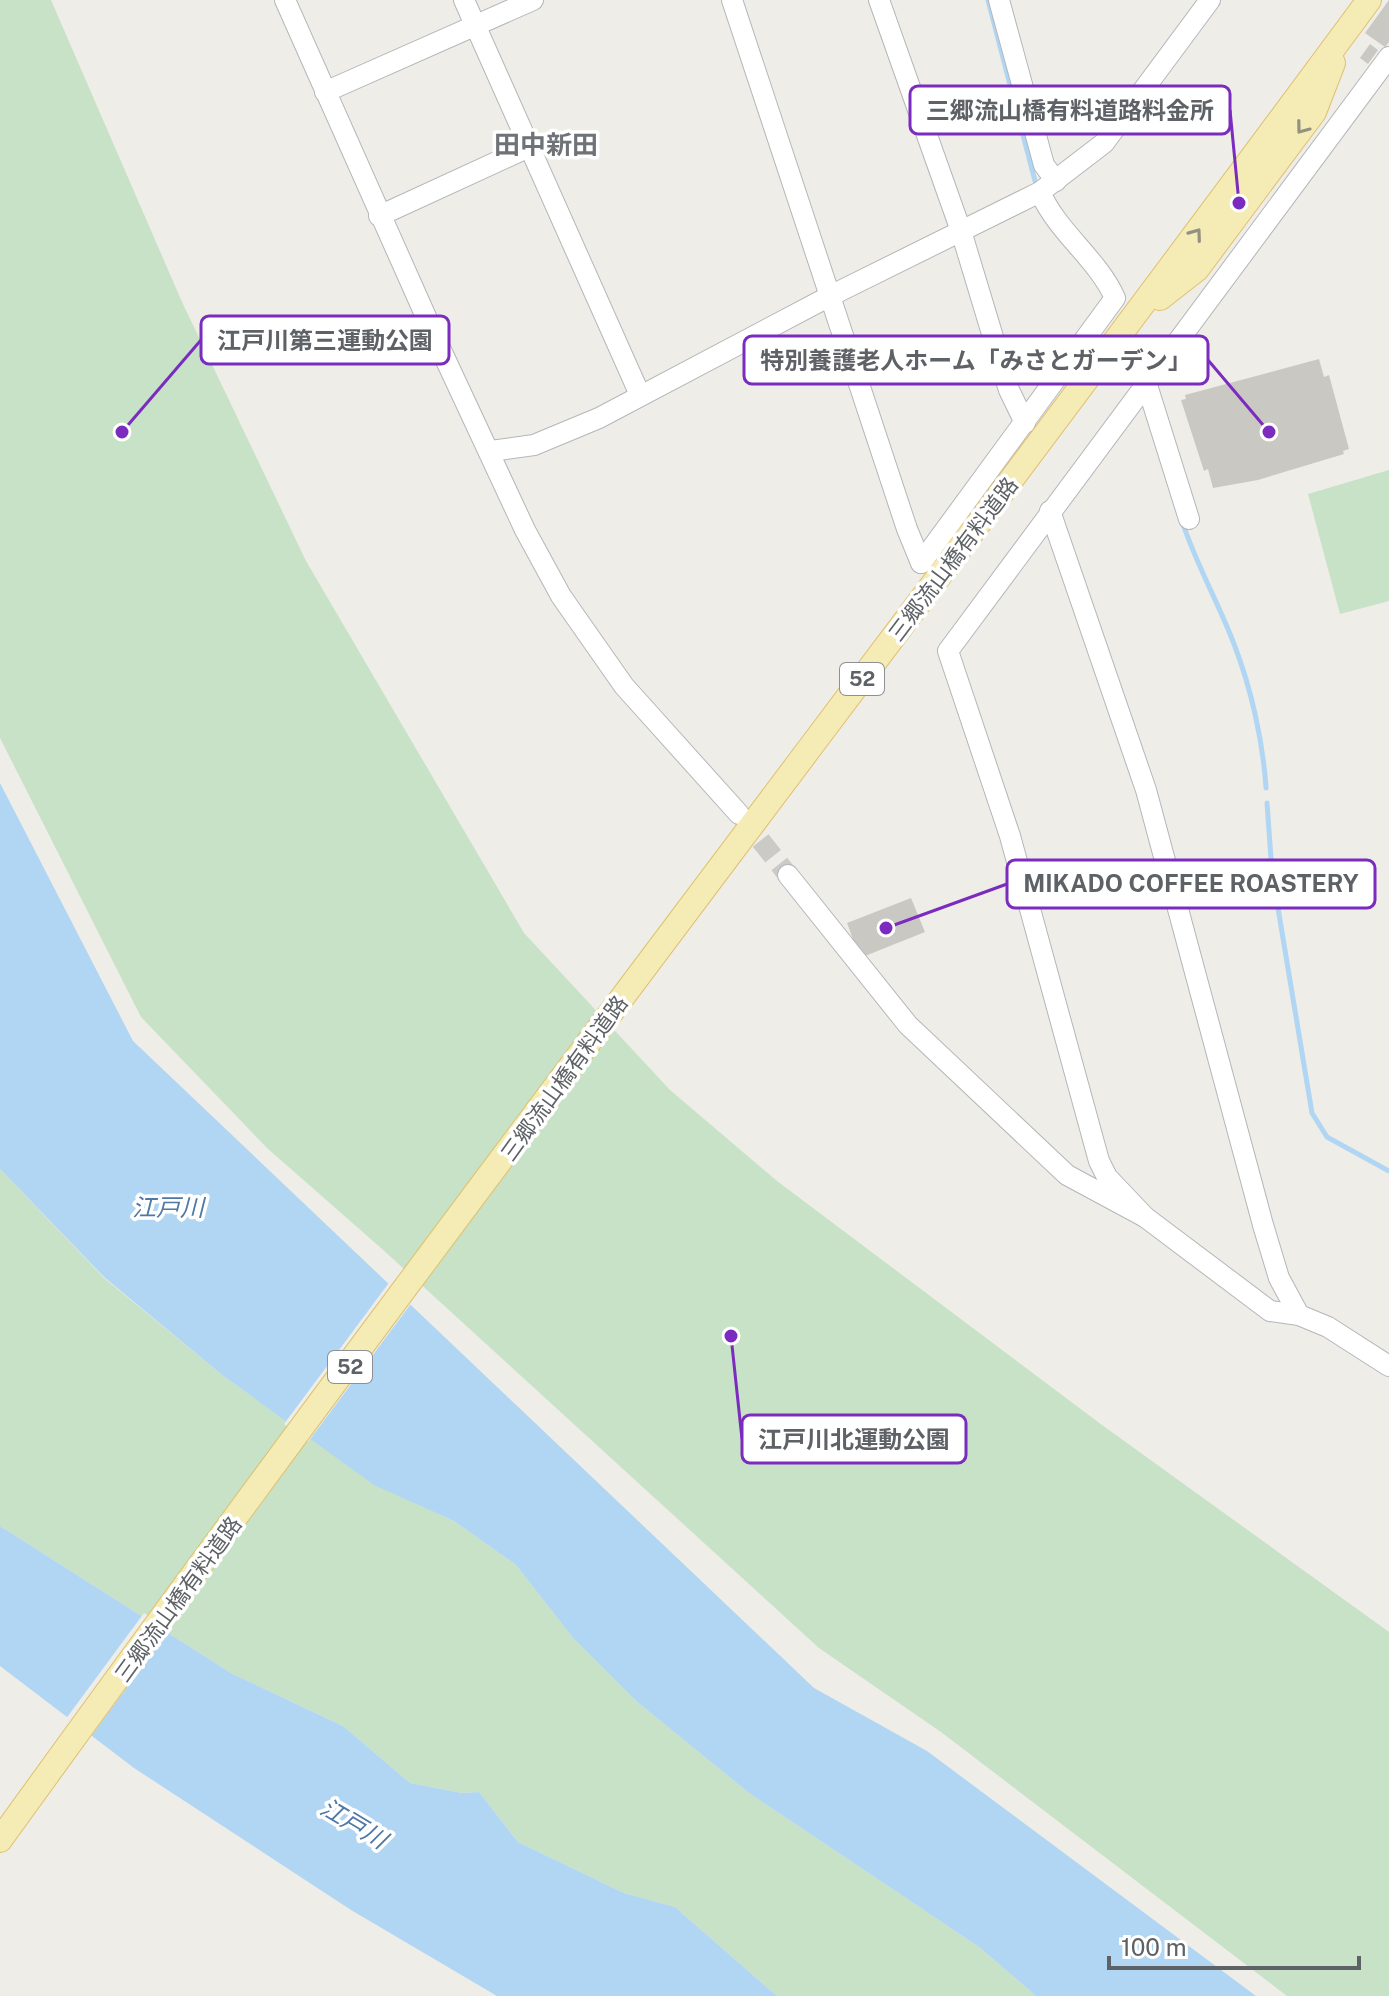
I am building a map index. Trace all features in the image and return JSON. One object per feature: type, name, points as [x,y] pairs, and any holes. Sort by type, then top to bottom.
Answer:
[{"type":"main road","name":"三郷流山橋有料道路","points":[[3,1836],[693,902],[961,550],[1369,0]]},
{"type":"street","points":[[285,0],[379,216],[491,451],[525,530],[575,620],[624,686],[739,814]]},
{"type":"street","points":[[464,0],[640,395]]},
{"type":"street","points":[[325,92],[533,0]]},
{"type":"street","points":[[732,0],[921,563],[1115,298],[1107,281],[1051,217],[1044,165],[999,0]]},
{"type":"street","points":[[879,0],[961,231],[1009,390],[1025,423]]},
{"type":"street","points":[[491,451],[510,451],[561,435],[1048,187],[1104,143],[1210,0]]},
{"type":"street","points":[[1145,1217],[1107,1177],[1099,1161],[1010,836],[948,651],[1389,57]]},
{"type":"street","points":[[379,216],[529,147]]},
{"type":"street","points":[[1146,382],[1189,519]]},
{"type":"street","points":[[1050,511],[1146,790],[1263,1225],[1279,1278],[1299,1315]]},
{"type":"street","points":[[788,875],[880,993],[941,1057],[1067,1175],[1145,1217],[1270,1311],[1299,1315],[1328,1327],[1389,1366]]},
{"type":"green space","points":[[0,0],[51,0],[182,302],[306,561],[524,933],[670,1090],[777,1181],[1102,1425],[1389,1632],[1389,1996],[1287,1996],[941,1732],[819,1648],[381,1248],[267,1148],[141,1017],[0,738]]},
{"type":"green space","points":[[1389,470],[1389,601],[1340,614],[1308,494]]},
{"type":"green space","points":[[0,1169],[104,1278],[222,1375],[374,1484],[454,1521],[516,1565],[573,1638],[636,1701],[749,1793],[979,1947],[1036,1996],[777,1996],[675,1907],[624,1893],[518,1842],[479,1792],[462,1793],[410,1783],[343,1726],[231,1673],[0,1526]]},
{"type":"water","name":"江戸川","points":[[0,783],[133,1041],[814,1688],[927,1751],[1256,1996],[1036,1996],[979,1947],[749,1793],[636,1701],[573,1638],[516,1565],[454,1521],[374,1485],[222,1375],[104,1277],[0,1169]]},
{"type":"water","name":"江戸川","points":[[0,1526],[231,1673],[343,1726],[410,1783],[462,1793],[479,1792],[518,1842],[624,1893],[675,1907],[777,1996],[497,1996],[351,1910],[134,1768],[0,1666]]},
{"type":"pier","points":[[391,1280],[413,1301],[308,1442],[284,1424]]},
{"type":"pier","points":[[144,1613],[170,1629],[89,1739],[65,1720]]},
{"type":"building","points":[[1389,0],[1389,42],[1385,47],[1365,33]]},
{"type":"building","points":[[1370,44],[1378,50],[1368,64],[1360,58]]},
{"type":"building","points":[[1319,359],[1324,377],[1329,375],[1349,449],[1343,451],[1344,454],[1258,480],[1213,488],[1208,469],[1204,471],[1181,400],[1186,399],[1185,395]]},
{"type":"building","points":[[911,898],[925,932],[860,958],[847,923]]},
{"type":"waterway","points":[[988,0],[1035,181]]},
{"type":"waterway","points":[[1183,524],[1246,678],[1259,733],[1266,788]]},
{"type":"waterway","points":[[1267,803],[1272,872],[1312,1113],[1327,1137],[1389,1171]]},
{"type":"tunnel","points":[[742,817],[788,875]]},
{"type":"place","name":"三郷流山橋有料道路料金所","points":[[1239,203]]},
{"type":"place","name":"江戸川第三運動公園","points":[[122,432]]},
{"type":"place","name":"特別養護老人ホーム「みさとガーデン」","points":[[1269,432]]},
{"type":"place","name":"MIKADO COFFEE ROASTERY","points":[[886,928]]},
{"type":"place","name":"江戸川北運動公園","points":[[731,1336]]},
{"type":"district","name":"田中新田","points":[[546,144]]}]
